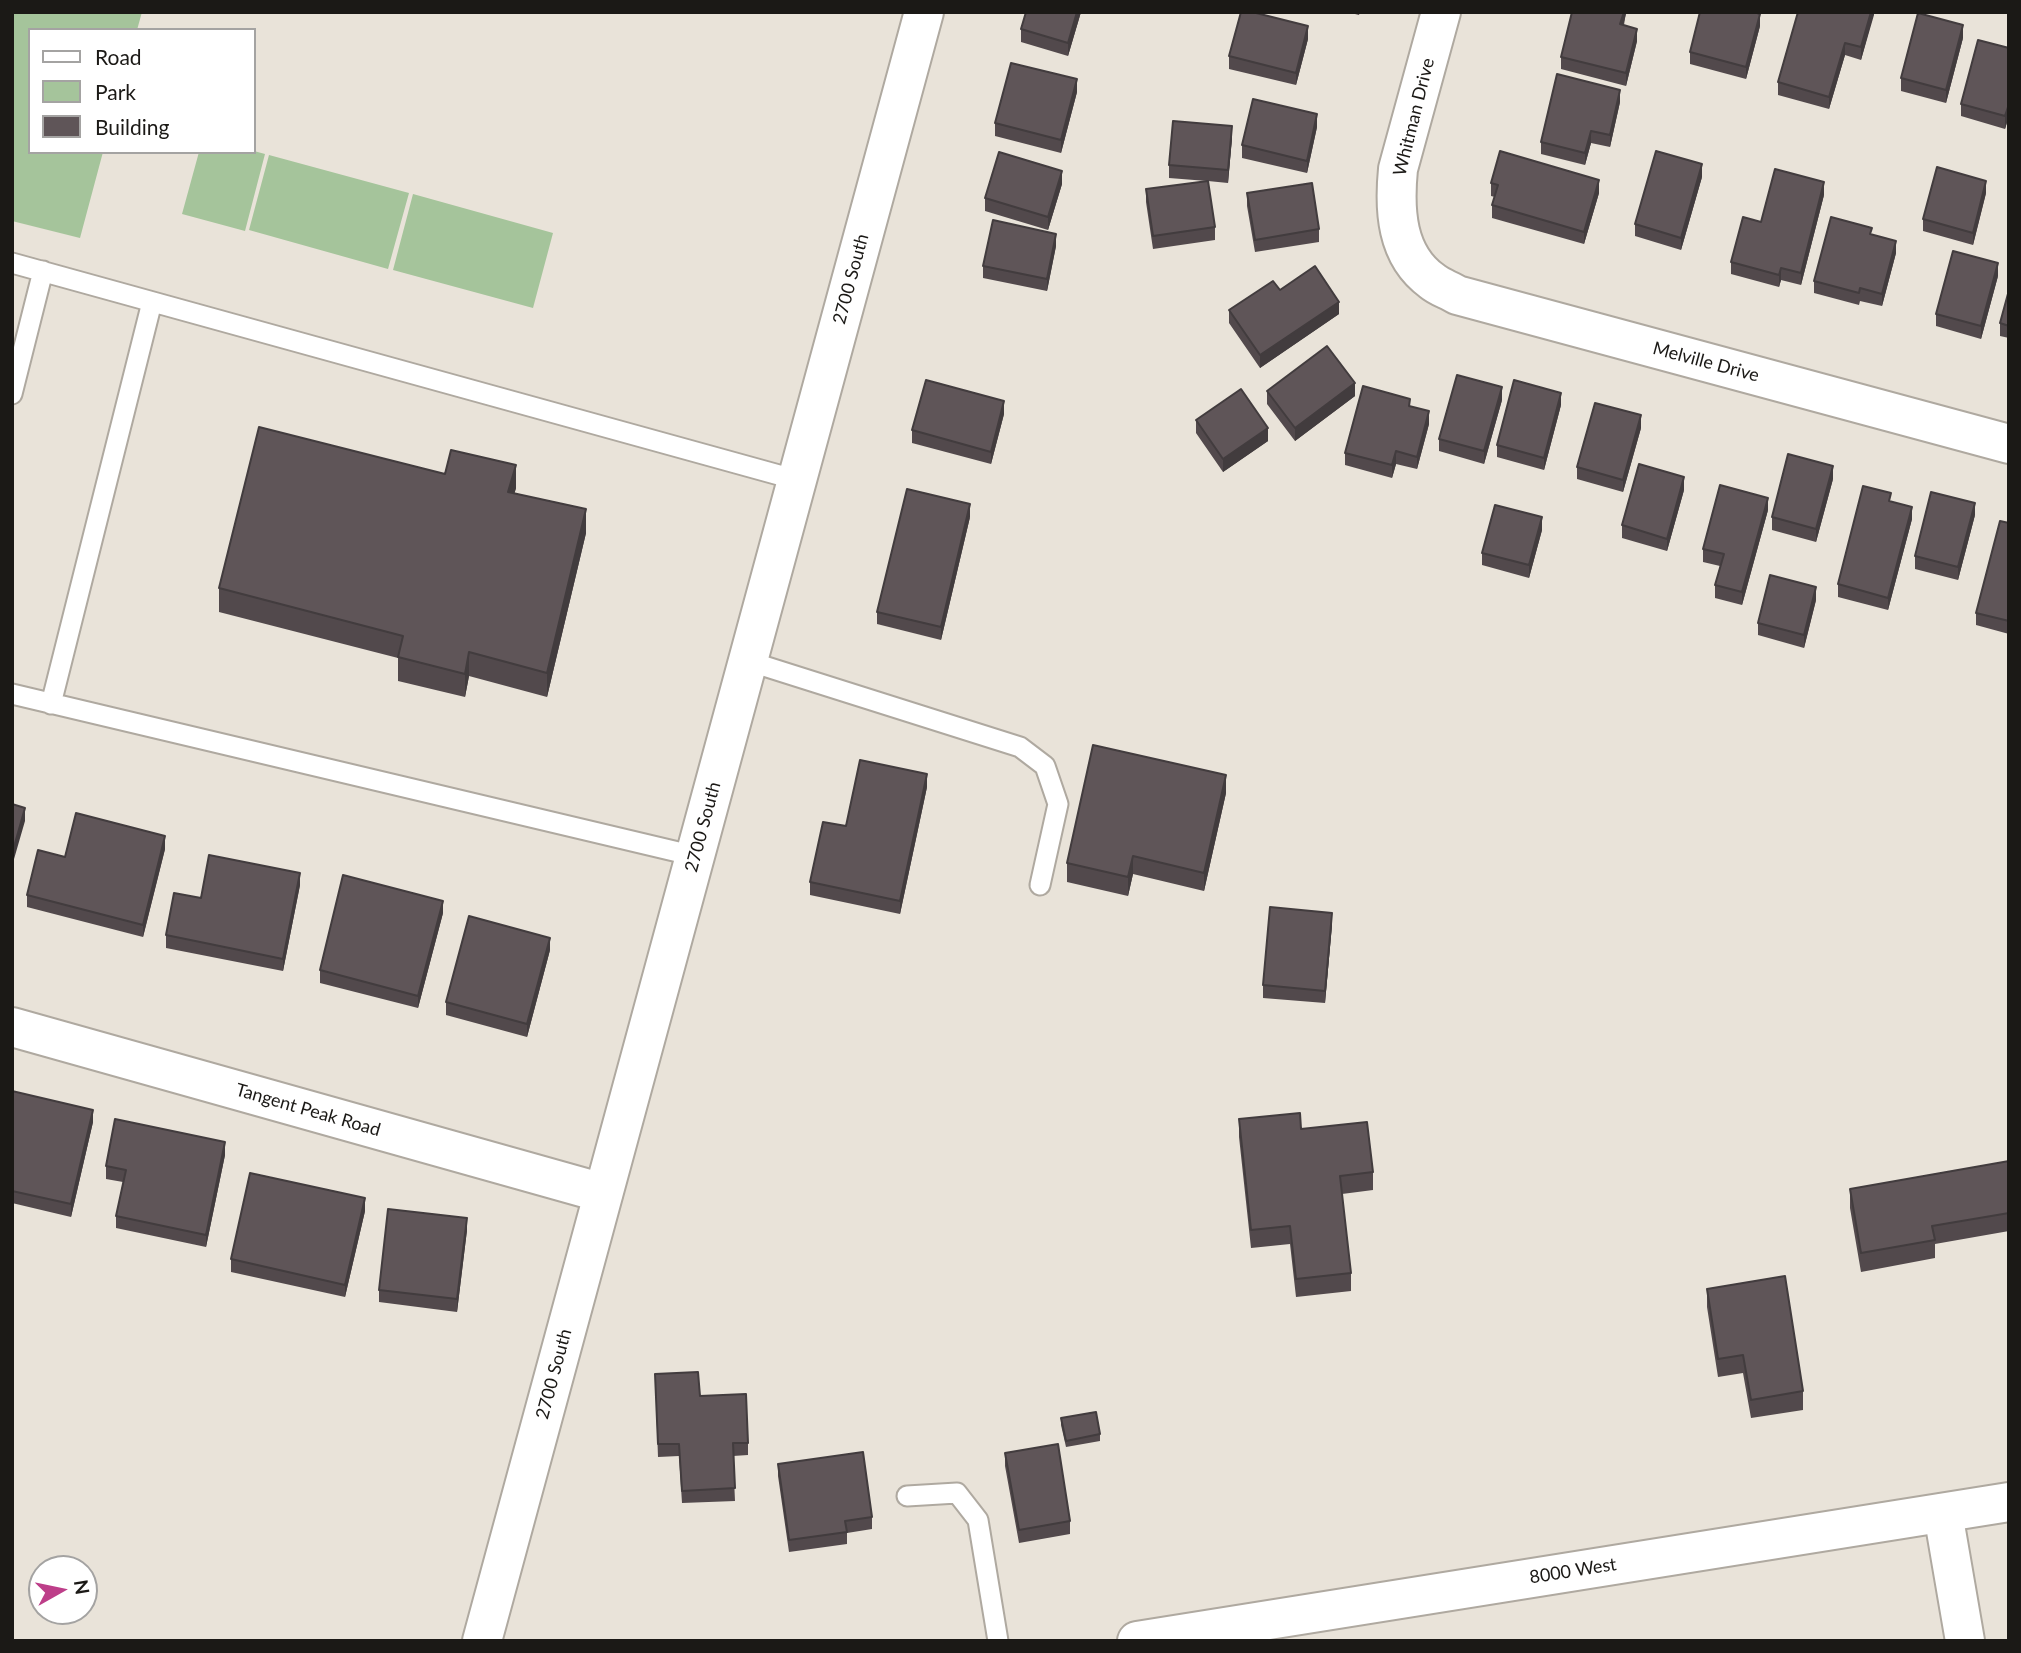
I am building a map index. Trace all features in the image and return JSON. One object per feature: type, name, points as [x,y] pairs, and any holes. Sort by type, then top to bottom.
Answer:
[{"type":"street","name":"2700 South","points":[[482,1641],[924,12]]},
{"type":"street","name":"Whitman Drive","points":[[1413,261],[1402,242],[1396,220],[1395,195],[1398,169],[1441,12]]},
{"type":"street","name":"Melville Drive","points":[[1413,261],[1431,281],[1457,295],[2009,444]]},
{"type":"street","name":"Tangent Peak Road","points":[[12,1027],[603,1193]]},
{"type":"street","name":"8000 West","points":[[1137,1641],[2009,1502]]},
{"type":"street","points":[[1943,1513],[1965,1641]]},
{"type":"lane","points":[[12,263],[797,480]]},
{"type":"lane","points":[[12,394],[43,271]]},
{"type":"lane","points":[[51,704],[152,302]]},
{"type":"lane","points":[[748,662],[1020,747],[1045,766],[1058,804],[1040,886]]},
{"type":"lane","points":[[12,694],[695,856]]},
{"type":"lane","points":[[907,1496],[957,1493],[978,1520],[998,1641]]},
{"type":"green space","points":[[12,12],[142,12],[138,28],[28,28],[28,154],[102,154],[80,238],[12,221]]},
{"type":"green space","points":[[256,152],[265,154],[245,231],[182,214],[198,154],[256,154]]},
{"type":"green space","points":[[269,155],[409,193],[388,269],[249,230]]},
{"type":"green space","points":[[413,194],[553,233],[533,308],[393,270]]},
{"type":"building","points":[[1026,12],[1077,12],[1068,43],[1021,29]]},
{"type":"building","points":[[1241,12],[1252,12],[1308,26],[1296,73],[1229,56]]},
{"type":"building","points":[[1572,12],[1624,12],[1620,24],[1637,29],[1626,73],[1561,57]]},
{"type":"building","points":[[1700,12],[1760,14],[1746,67],[1690,52]]},
{"type":"building","points":[[1798,12],[1871,12],[1861,47],[1845,43],[1829,97],[1778,82]]},
{"type":"building","points":[[1918,13],[1963,25],[1946,90],[1901,78]]},
{"type":"building","points":[[1978,40],[2009,48],[2009,104],[2005,116],[1961,104]]},
{"type":"building","points":[[1011,63],[1077,79],[1061,140],[995,123]]},
{"type":"building","points":[[1557,74],[1620,90],[1610,135],[1591,131],[1585,153],[1541,142]]},
{"type":"building","points":[[1253,99],[1317,114],[1307,161],[1242,145]]},
{"type":"building","points":[[1173,121],[1232,126],[1228,170],[1169,165]]},
{"type":"building","points":[[1500,151],[1599,180],[1584,232],[1492,205],[1498,185],[1491,183]]},
{"type":"building","points":[[1656,151],[1702,164],[1681,238],[1635,224]]},
{"type":"building","points":[[999,152],[1062,171],[1048,217],[985,198]]},
{"type":"building","points":[[1937,167],[1986,181],[1973,233],[1923,219]]},
{"type":"building","points":[[1775,169],[1824,182],[1801,273],[1781,268],[1779,275],[1731,262],[1743,217],[1761,222]]},
{"type":"building","points":[[1208,181],[1215,227],[1153,236],[1146,189]]},
{"type":"building","points":[[1312,183],[1319,229],[1255,240],[1247,193]]},
{"type":"building","points":[[1831,217],[1872,228],[1870,234],[1896,241],[1882,294],[1860,288],[1859,293],[1814,281]]},
{"type":"building","points":[[993,220],[1056,234],[1047,279],[983,266]]},
{"type":"building","points":[[1953,251],[1998,263],[1981,326],[1936,314]]},
{"type":"building","points":[[1315,266],[1339,302],[1260,355],[1229,310],[1273,281],[1280,290]]},
{"type":"building","points":[[2009,290],[2009,326],[2000,323]]},
{"type":"building","points":[[1327,346],[1355,383],[1295,428],[1267,391]]},
{"type":"building","points":[[1457,375],[1502,387],[1484,451],[1439,439]]},
{"type":"building","points":[[926,380],[1004,401],[991,452],[912,430]]},
{"type":"building","points":[[1514,380],[1561,393],[1544,458],[1497,445]]},
{"type":"building","points":[[1363,386],[1410,399],[1409,406],[1429,411],[1417,457],[1396,451],[1392,465],[1345,453]]},
{"type":"building","points":[[1241,389],[1268,428],[1223,459],[1196,420]]},
{"type":"building","points":[[1595,403],[1641,415],[1623,480],[1577,467]]},
{"type":"building","points":[[259,427],[445,474],[451,450],[516,465],[508,492],[586,509],[547,673],[469,652],[465,674],[398,657],[403,636],[219,588]]},
{"type":"building","points":[[1788,454],[1833,466],[1816,529],[1772,517]]},
{"type":"building","points":[[1639,464],[1684,477],[1667,539],[1622,525]]},
{"type":"building","points":[[1720,485],[1768,498],[1742,592],[1715,585],[1724,554],[1703,549]]},
{"type":"building","points":[[1863,486],[1891,493],[1889,501],[1912,507],[1888,598],[1838,584]]},
{"type":"building","points":[[907,489],[970,504],[941,627],[877,612]]},
{"type":"building","points":[[1931,492],[1975,503],[1958,567],[1915,556]]},
{"type":"building","points":[[1495,505],[1542,517],[1529,565],[1482,553]]},
{"type":"building","points":[[2000,521],[2009,523],[2009,621],[1976,613]]},
{"type":"building","points":[[1770,575],[1816,587],[1804,635],[1758,623]]},
{"type":"building","points":[[1093,745],[1226,775],[1204,873],[1133,856],[1128,877],[1067,863]]},
{"type":"building","points":[[860,760],[927,774],[900,901],[810,882],[823,822],[846,826]]},
{"type":"building","points":[[12,804],[25,808],[12,854]]},
{"type":"building","points":[[76,813],[165,836],[143,925],[27,895],[38,850],[65,857]]},
{"type":"building","points":[[209,855],[300,873],[283,959],[166,935],[174,893],[201,898]]},
{"type":"building","points":[[343,875],[443,901],[418,996],[320,970]]},
{"type":"building","points":[[1270,907],[1332,913],[1325,991],[1263,985]]},
{"type":"building","points":[[469,916],[550,938],[527,1024],[446,1002]]},
{"type":"building","points":[[12,1091],[93,1110],[71,1204],[12,1191]]},
{"type":"building","points":[[1300,1113],[1301,1129],[1367,1122],[1373,1172],[1340,1176],[1351,1273],[1296,1279],[1290,1226],[1251,1230],[1239,1119]]},
{"type":"building","points":[[115,1119],[225,1142],[206,1235],[116,1216],[126,1170],[106,1166]]},
{"type":"building","points":[[2009,1161],[2009,1213],[1932,1226],[1935,1240],[1861,1253],[1850,1189]]},
{"type":"building","points":[[250,1173],[365,1198],[345,1285],[231,1259]]},
{"type":"building","points":[[388,1209],[467,1218],[457,1299],[379,1290]]},
{"type":"building","points":[[1785,1276],[1803,1391],[1751,1400],[1743,1355],[1718,1359],[1707,1289]]},
{"type":"building","points":[[698,1372],[700,1396],[746,1394],[748,1443],[733,1443],[735,1488],[682,1491],[679,1444],[658,1444],[655,1374]]},
{"type":"building","points":[[1096,1412],[1100,1434],[1066,1441],[1061,1418]]},
{"type":"building","points":[[1058,1444],[1070,1521],[1019,1530],[1005,1453]]},
{"type":"building","points":[[863,1452],[872,1517],[845,1521],[847,1532],[789,1540],[778,1464]]}]
